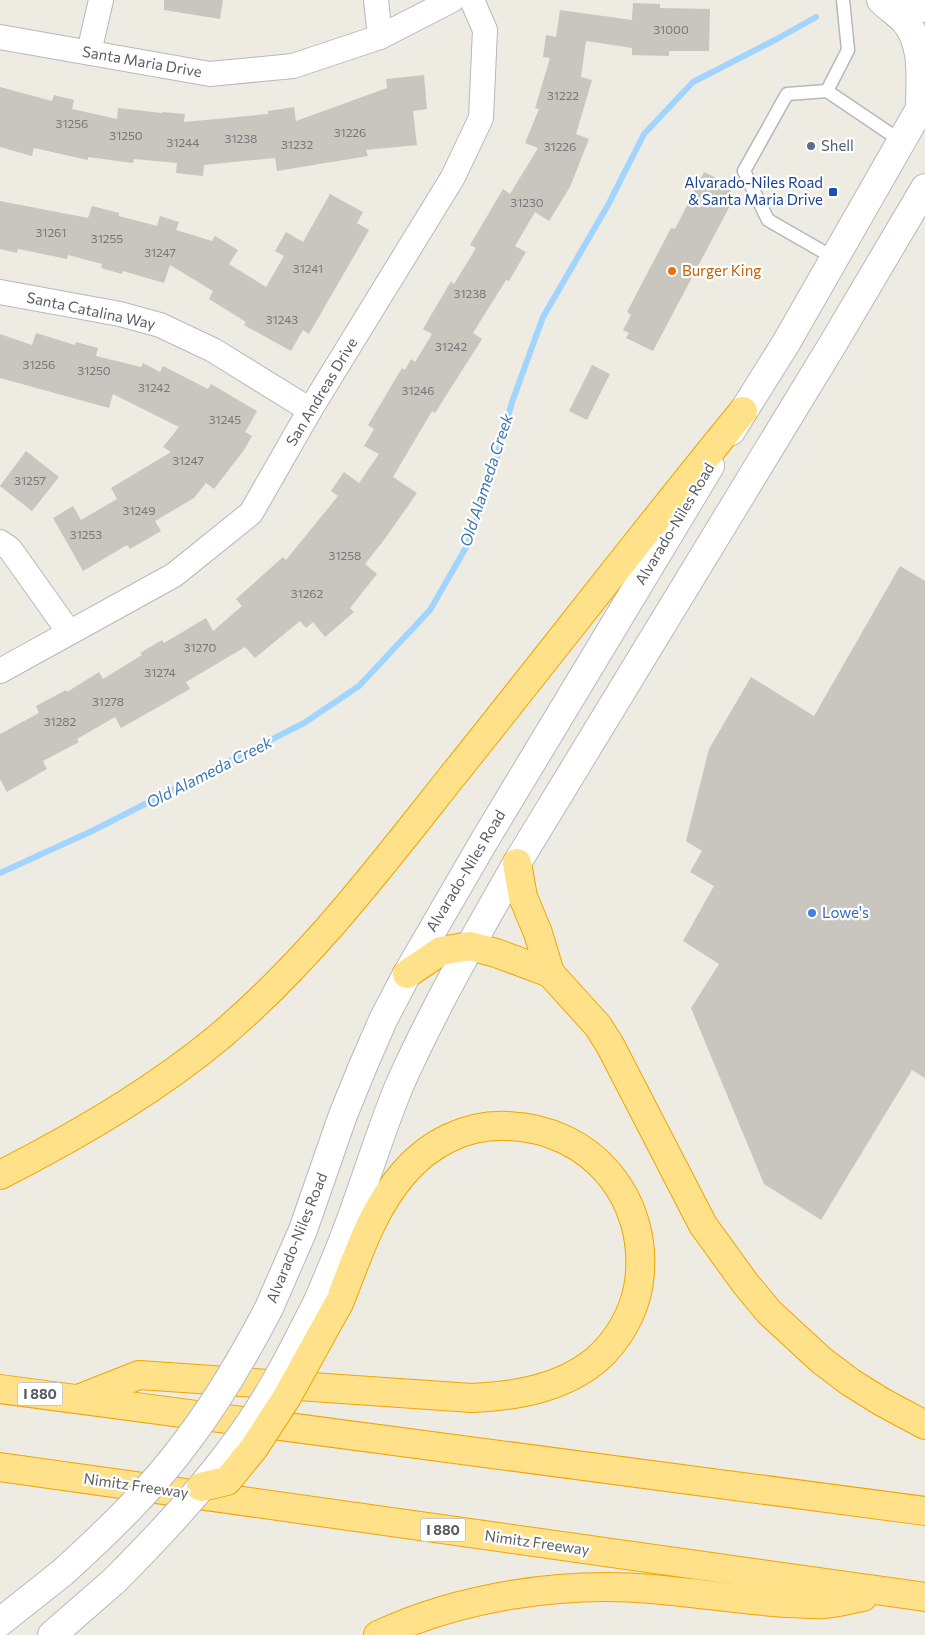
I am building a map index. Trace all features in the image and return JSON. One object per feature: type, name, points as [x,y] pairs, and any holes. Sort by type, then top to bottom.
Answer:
[{"type":"highway","points":[[0,1174],[46,1152],[91,1126],[179,1068],[219,1037],[292,969],[361,891],[522,690],[669,501],[743,411]]},
{"type":"highway","points":[[517,862],[523,897],[538,933],[550,973],[598,1026],[610,1045],[703,1225],[745,1283],[769,1312],[821,1360],[850,1382],[925,1425]]},
{"type":"highway","points":[[407,974],[441,951],[470,946],[496,953],[550,973]]},
{"type":"highway","points":[[78,1399],[139,1375],[472,1398],[499,1397],[524,1393],[550,1385],[573,1375],[596,1359],[614,1341],[627,1319],[637,1294],[640,1242],[634,1218],[624,1193],[609,1172],[571,1141],[547,1131],[521,1126],[496,1125],[470,1130],[445,1139],[423,1154],[397,1182],[379,1208],[329,1302],[287,1397],[254,1448],[227,1481],[202,1487]]},
{"type":"highway","name":"I 880","points":[[1,1389],[925,1511]]},
{"type":"highway","name":"Nimitz Freeway","points":[[0,1467],[925,1597]]},
{"type":"highway","points":[[378,1635],[423,1617],[466,1605],[531,1592],[575,1588],[650,1589],[773,1602],[822,1604],[887,1593]]},
{"type":"main road","points":[[881,0],[905,22],[917,41],[921,53],[922,104]]},
{"type":"main road","points":[[894,0],[925,8]]},
{"type":"main road","name":"Alvarado-Niles Road","points":[[0,1622],[62,1573],[107,1532],[150,1486],[186,1442],[220,1394],[251,1343],[276,1295],[303,1230],[343,1115],[360,1074],[407,974],[483,843],[743,411],[786,343],[922,104]]},
{"type":"main road","points":[[329,1302],[344,1238],[382,1130],[401,1084],[470,946],[517,862],[834,342],[925,188]]},
{"type":"main road","points":[[52,1635],[114,1581],[156,1539],[202,1487]]},
{"type":"street","points":[[89,52],[101,0]]},
{"type":"street","points":[[376,0],[380,37]]},
{"type":"street","name":"Santa Maria Drive","points":[[0,37],[210,74],[293,66],[380,37],[452,0]]},
{"type":"street","name":"San Andreas Drive","points":[[0,671],[174,575],[251,513],[310,410],[453,177],[481,118],[486,30],[472,0]]},
{"type":"street","name":"Santa Catalina Way","points":[[0,292],[120,314],[160,325],[214,350],[310,410]]},
{"type":"street","points":[[0,542],[10,548],[69,632]]},
{"type":"lane","points":[[827,91],[848,50],[843,0]]},
{"type":"lane","points":[[834,258],[768,220],[744,171],[787,94],[827,91],[901,141]]},
{"type":"building","points":[[164,0],[223,0],[220,19],[164,10]]},
{"type":"building","points":[[633,3],[660,4],[660,8],[710,9],[709,51],[669,51],[669,56],[632,55],[632,48],[586,41],[581,77],[592,80],[576,134],[589,139],[570,187],[549,221],[535,212],[515,246],[526,252],[509,281],[506,280],[473,333],[482,339],[435,413],[432,411],[393,477],[417,493],[365,564],[377,574],[350,608],[354,612],[325,637],[313,622],[306,628],[300,621],[255,658],[245,647],[186,682],[190,689],[121,728],[115,717],[77,739],[79,742],[43,761],[47,769],[7,792],[0,779],[0,734],[39,713],[36,706],[66,690],[67,692],[99,672],[103,679],[142,655],[140,653],[162,640],[164,643],[206,618],[213,631],[242,606],[236,599],[283,557],[286,560],[338,496],[331,491],[344,472],[359,483],[379,454],[364,446],[374,429],[368,425],[402,368],[405,370],[411,359],[415,362],[432,334],[423,329],[451,281],[454,284],[476,248],[470,245],[503,189],[510,194],[538,148],[525,143],[539,109],[535,108],[550,58],[543,57],[546,35],[556,37],[560,10],[632,20]]},
{"type":"building","points":[[424,75],[427,109],[413,111],[417,145],[366,150],[368,156],[277,171],[275,158],[204,165],[203,176],[176,173],[177,163],[134,159],[133,163],[88,157],[88,160],[34,148],[32,156],[0,147],[0,87],[52,101],[54,95],[74,100],[72,109],[117,119],[118,108],[185,114],[184,122],[268,114],[268,111],[294,107],[296,121],[387,88],[386,79]]},
{"type":"building","name":"Burger King","points":[[704,172],[729,184],[733,200],[653,351],[626,338],[629,333],[623,330],[631,315],[627,312],[671,228],[675,229]]},
{"type":"building","points":[[330,194],[363,212],[357,223],[369,230],[309,334],[303,330],[291,351],[244,325],[246,322],[209,299],[213,291],[170,265],[164,283],[123,271],[122,274],[101,268],[102,264],[68,255],[67,259],[18,249],[17,253],[0,249],[0,201],[88,218],[92,206],[119,213],[119,216],[157,226],[160,216],[179,222],[176,230],[212,241],[215,236],[238,250],[229,264],[266,287],[284,256],[275,251],[286,232],[303,242]]},
{"type":"building","points":[[36,333],[75,345],[76,342],[98,348],[96,356],[141,367],[143,363],[160,372],[163,366],[208,389],[211,384],[257,411],[245,432],[252,436],[244,450],[214,489],[206,483],[194,498],[155,521],[161,531],[130,549],[127,545],[83,571],[53,518],[73,506],[81,520],[117,499],[111,488],[171,452],[163,447],[179,427],[113,394],[109,408],[0,378],[0,334],[32,345]]},
{"type":"building","points":[[592,365],[610,374],[587,420],[569,411]]},
{"type":"building","points":[[26,451],[59,477],[32,511],[0,486]]},
{"type":"building","name":"Lowe's","points":[[900,566],[925,581],[925,1078],[912,1070],[821,1220],[764,1184],[691,1008],[719,964],[683,941],[714,886],[690,872],[702,851],[686,841],[709,749],[751,677],[814,716]]},
{"type":"waterway","name":"Old Alameda Creek","points":[[0,873],[92,831],[304,723],[359,686],[430,610],[468,544],[493,471],[512,402],[543,317],[608,205],[644,134],[693,82],[816,17]]},
{"type":"place","name":"Shell","points":[[811,146]]},
{"type":"place","name":"Alvarado-Niles Road & Santa Maria Drive","points":[[833,192]]},
{"type":"place","name":"Burger King","points":[[672,271]]},
{"type":"place","name":"Lowe's","points":[[812,913]]}]
